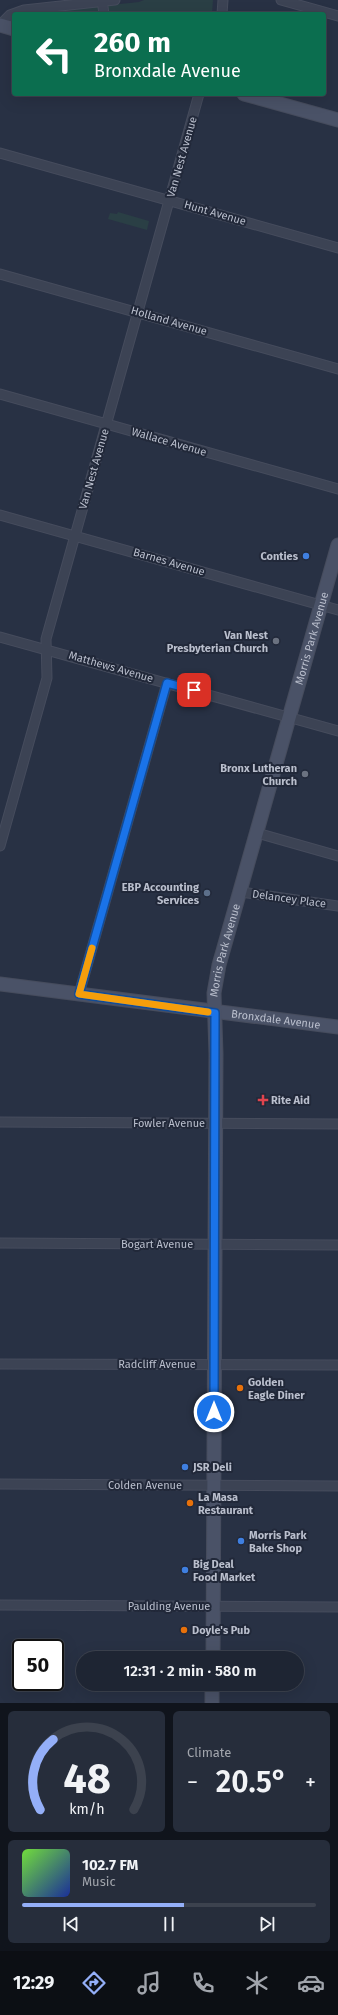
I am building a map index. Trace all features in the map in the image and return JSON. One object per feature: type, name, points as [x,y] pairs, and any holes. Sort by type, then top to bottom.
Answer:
[{"type":"main road","points":[[0,25],[12,28]]},
{"type":"main road","points":[[251,96],[338,120]]},
{"type":"main road","name":"Morris Park Avenue","points":[[213,1651],[216,1123],[214,993],[218,971],[338,545]]},
{"type":"main road","name":"Bronxdale Avenue","points":[[0,984],[215,1013],[338,1027]]},
{"type":"main road","points":[[212,1691],[212,1703]]},
{"type":"street","points":[[18,12],[24,10],[115,0]]},
{"type":"street","points":[[222,12],[223,0]]},
{"type":"street","points":[[281,0],[324,12]]},
{"type":"street","points":[[102,1],[104,12]]},
{"type":"street","points":[[326,13],[338,16]]},
{"type":"street","points":[[0,25],[12,14]]},
{"type":"street","name":"Van Nest Avenue","points":[[0,846],[46,682],[48,668],[46,639],[198,96]]},
{"type":"street","name":"Hunt Avenue","points":[[0,153],[338,248]]},
{"type":"street","name":"Holland Avenue","points":[[0,274],[338,369]]},
{"type":"street","name":"Wallace Avenue","points":[[0,394],[338,489]]},
{"type":"street","name":"Barnes Avenue","points":[[0,515],[338,610]]},
{"type":"street","name":"Matthews Avenue","points":[[0,637],[338,731]]},
{"type":"street","points":[[79,994],[167,683]]},
{"type":"street","points":[[257,833],[338,856]]},
{"type":"street","name":"Delancey Place","points":[[241,892],[338,906]]},
{"type":"street","name":"Fowler Avenue","points":[[0,1122],[338,1124]]},
{"type":"street","name":"Bogart Avenue","points":[[0,1243],[338,1245]]},
{"type":"street","name":"Radcliff Avenue","points":[[0,1364],[338,1365]]},
{"type":"street","name":"Colden Avenue","points":[[0,1484],[338,1486]]},
{"type":"street","name":"Paulding Avenue","points":[[0,1605],[338,1607]]},
{"type":"green space","points":[[144,0],[213,0],[212,12],[44,12],[139,2]]},
{"type":"green space","points":[[118,212],[149,221],[147,230],[108,219],[110,213],[117,214]]},
{"type":"slow traffic","points":[[92,948],[79,994],[208,1012]]},
{"type":"place","name":"Conties","points":[[306,556]]},
{"type":"place","name":"Van Nest Presbyterian Church","points":[[276,641]]},
{"type":"place","name":"Bronx Lutheran Church","points":[[305,774]]},
{"type":"place","name":"EBP Accounting Services","points":[[207,893]]},
{"type":"place","name":"Rite Aid","points":[[263,1100]]},
{"type":"place","name":"Golden Eagle Diner","points":[[240,1388]]},
{"type":"place","name":"JSR Deli","points":[[185,1467]]},
{"type":"place","name":"La Masa Restaurant","points":[[190,1503]]},
{"type":"place","name":"Morris Park Bake Shop","points":[[241,1541]]},
{"type":"place","name":"Big Deal Food Market","points":[[185,1570]]},
{"type":"place","name":"Doyle's Pub","points":[[184,1630]]},
{"type":"route","points":[[194,690],[167,683],[79,994],[215,1013],[214,1412]]}]
